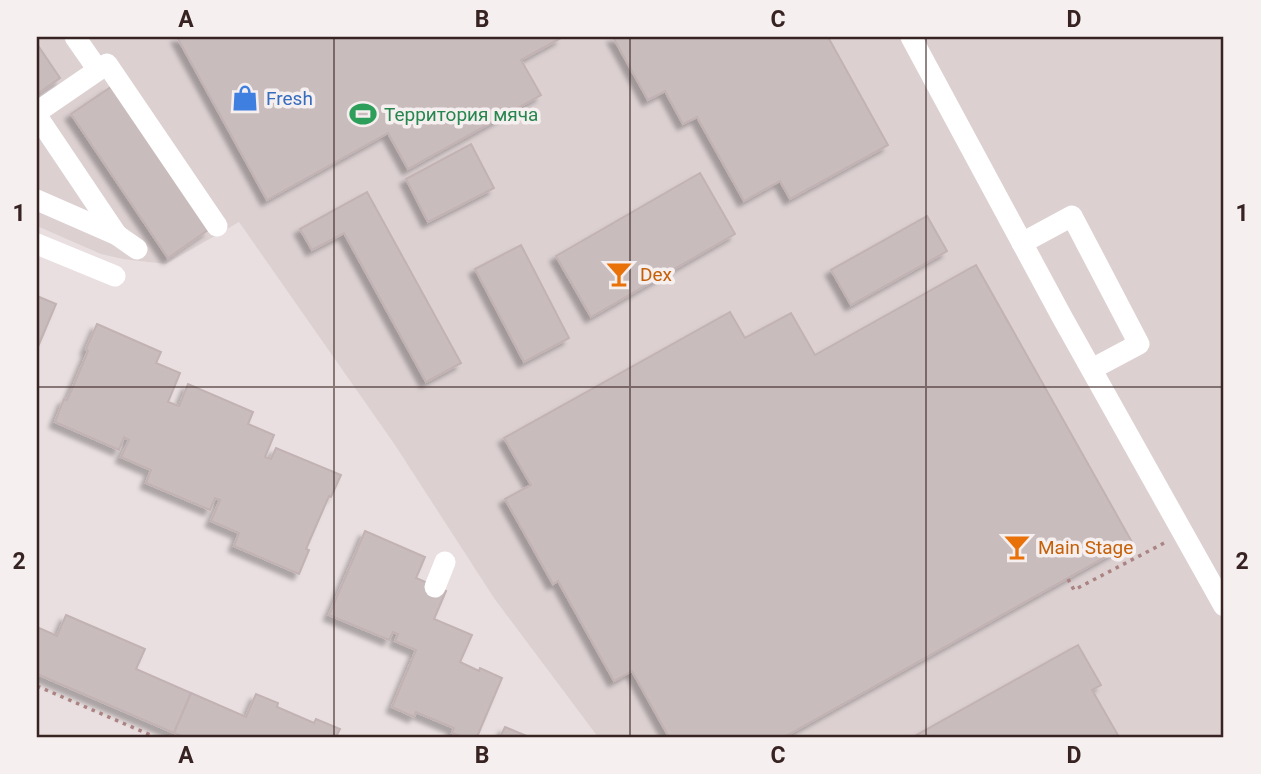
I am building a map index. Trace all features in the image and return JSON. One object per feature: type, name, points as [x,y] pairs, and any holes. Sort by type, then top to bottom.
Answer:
[{"type":"lane","points":[[75,37],[98,70]]},
{"type":"lane","points":[[911,37],[1224,606]]},
{"type":"lane","points":[[117,234],[37,114],[107,64],[217,226]]},
{"type":"lane","points":[[37,200],[117,234],[137,249]]},
{"type":"lane","points":[[1022,243],[1072,216],[1139,344],[1092,369]]},
{"type":"lane","points":[[37,244],[115,276]]},
{"type":"lane","points":[[435,587],[445,562]]},
{"type":"path","points":[[1068,579],[1074,590],[1184,533]]},
{"type":"path","points":[[37,686],[155,737]]},
{"type":"shaded area","points":[[37,37],[1224,37],[1224,737],[598,737],[494,598],[395,445],[239,222],[166,264],[101,254],[37,226]]},
{"type":"building","name":"Территория мяча","points":[[177,37],[561,38],[521,60],[541,95],[408,169],[388,133],[267,200]]},
{"type":"building","points":[[613,37],[828,37],[888,145],[790,199],[780,181],[744,201],[697,117],[683,124],[665,91],[648,100]]},
{"type":"building","points":[[37,44],[60,78],[37,94]]},
{"type":"building","points":[[111,87],[208,230],[168,258],[71,114]]},
{"type":"building","points":[[471,144],[494,188],[428,222],[406,179]]},
{"type":"building","points":[[700,173],[735,234],[591,317],[556,256]]},
{"type":"building","points":[[367,192],[461,363],[426,382],[344,233],[312,250],[300,229]]},
{"type":"building","points":[[927,216],[947,251],[851,305],[831,270]]},
{"type":"building","points":[[521,245],[569,338],[524,362],[475,269]]},
{"type":"building","points":[[976,265],[1132,542],[784,737],[669,737],[632,671],[614,681],[558,581],[553,584],[505,499],[531,485],[504,438],[730,312],[745,338],[791,313],[815,355]]},
{"type":"building","points":[[37,296],[56,304],[37,349]]},
{"type":"building","points":[[97,324],[161,352],[156,363],[180,373],[168,402],[179,406],[188,384],[253,412],[248,424],[274,435],[265,457],[271,459],[276,448],[341,475],[306,549],[309,550],[299,574],[234,546],[239,533],[211,521],[220,500],[215,498],[210,510],[146,483],[151,470],[121,457],[129,440],[124,437],[119,450],[55,422],[64,399],[67,400],[72,389]]},
{"type":"building","points":[[365,531],[425,557],[416,578],[446,591],[434,619],[472,635],[460,662],[502,678],[477,737],[463,737],[452,733],[454,728],[416,712],[414,717],[392,707],[416,650],[395,641],[398,634],[393,632],[389,640],[329,615]]},
{"type":"building","points":[[66,615],[145,649],[136,669],[191,693],[174,733],[37,674],[37,627],[57,636]]},
{"type":"building","points":[[1078,645],[1101,685],[1092,690],[1119,737],[913,737]]},
{"type":"building","points":[[191,693],[246,717],[256,694],[278,703],[277,707],[314,723],[316,719],[340,729],[336,737],[184,737],[174,733]]},
{"type":"building","points":[[505,727],[529,737],[500,737]]},
{"type":"place","name":"Fresh","points":[[245,98]]},
{"type":"place","name":"Территория мяча","points":[[363,114]]},
{"type":"place","name":"Dex","points":[[619,274]]},
{"type":"place","name":"Main Stage","points":[[1017,547]]}]
